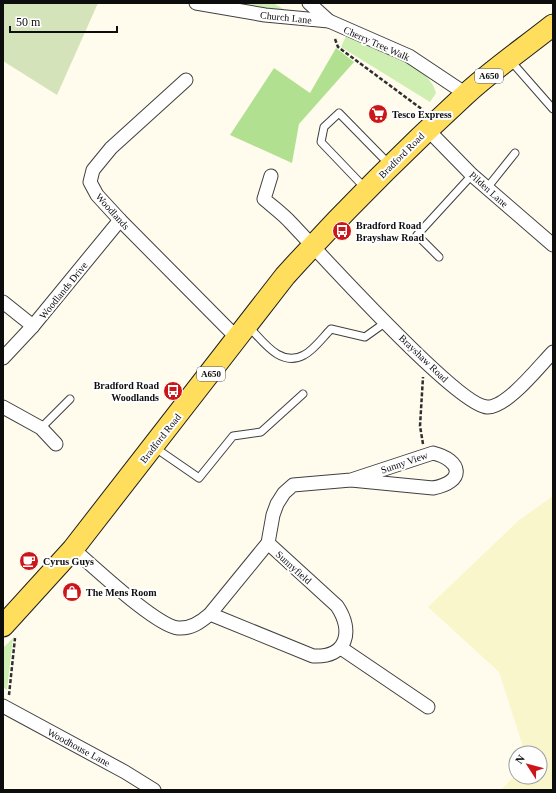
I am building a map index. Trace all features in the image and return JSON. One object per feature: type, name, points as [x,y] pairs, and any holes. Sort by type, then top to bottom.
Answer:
[{"type":"main road","name":"Bradford Road","points":[[10,619],[73,550],[243,333],[285,276],[312,246],[391,165],[466,94],[553,25]]},
{"type":"street","name":"Church Lane","points":[[196,3],[265,16],[329,21]]},
{"type":"street","name":"Cherry Tree Walk","points":[[309,3],[329,21],[409,56],[466,94]]},
{"type":"street","name":"Woodlands","points":[[186,80],[111,148],[93,170],[90,182],[97,195],[120,220],[243,333]]},
{"type":"street","name":"Pilden Lane","points":[[433,125],[472,175],[553,245]]},
{"type":"street","points":[[271,176],[264,199],[291,222],[312,246]]},
{"type":"street","name":"Woodlands Drive","points":[[3,358],[33,326],[120,220]]},
{"type":"street","name":"Brayshaw Road","points":[[312,246],[442,378],[477,404],[487,407],[498,404],[510,396],[550,359]]},
{"type":"street","points":[[3,302],[33,326]]},
{"type":"street","points":[[3,407],[41,428],[56,444]]},
{"type":"street","name":"Sunny View","points":[[268,543],[273,515],[277,504],[284,493],[293,485],[351,480],[433,488],[445,486],[452,482],[456,474],[455,465],[449,459],[443,455],[433,453],[351,480]]},
{"type":"street","name":"Sunnyfield","points":[[73,550],[158,620],[178,628],[187,628],[199,623],[210,614],[268,543],[337,606],[344,616],[346,636],[340,648]]},
{"type":"street","points":[[210,614],[313,656],[322,657],[333,654],[340,648],[428,707]]},
{"type":"street","name":"Woodhouse Lane","points":[[5,708],[125,772],[154,790]]},
{"type":"lane","points":[[510,60],[553,109]]},
{"type":"lane","points":[[367,190],[321,142],[324,127],[339,113],[391,165]]},
{"type":"lane","points":[[487,188],[515,153]]},
{"type":"lane","points":[[439,257],[417,235],[472,175]]},
{"type":"lane","points":[[243,333],[277,356],[289,359],[304,355],[331,329],[365,337],[386,322]]},
{"type":"lane","points":[[154,447],[199,478],[233,436],[261,432],[303,394]]},
{"type":"lane","points":[[41,428],[70,399]]},
{"type":"path","points":[[329,21],[338,47],[433,125]]},
{"type":"path","points":[[424,455],[420,426],[425,361]]},
{"type":"path","points":[[5,708],[10,619]]},
{"type":"shaded area","points":[[553,496],[553,790],[501,790],[508,783],[508,785],[548,785],[548,745],[522,745],[499,672],[428,607],[518,521]]},
{"type":"green space","points":[[3,3],[98,3],[57,95],[3,61]]},
{"type":"green space","points":[[220,3],[273,3],[285,10],[279,14]]},
{"type":"green space","points":[[346,36],[384,51],[412,65],[432,83],[436,93],[430,102],[341,47]]},
{"type":"green space","points":[[336,48],[354,62],[299,124],[292,163],[230,135],[274,68],[310,93]]},
{"type":"green space","points":[[13,638],[7,690],[3,687],[3,648]]},
{"type":"place","name":"Tesco Express","points":[[378,114]]},
{"type":"place","name":"Bradford Road Brayshaw Road","points":[[342,231]]},
{"type":"place","name":"Bradford Road Woodlands","points":[[173,391]]},
{"type":"place","name":"Cyrus Guys","points":[[29,561]]},
{"type":"place","name":"The Mens Room","points":[[72,592]]}]
